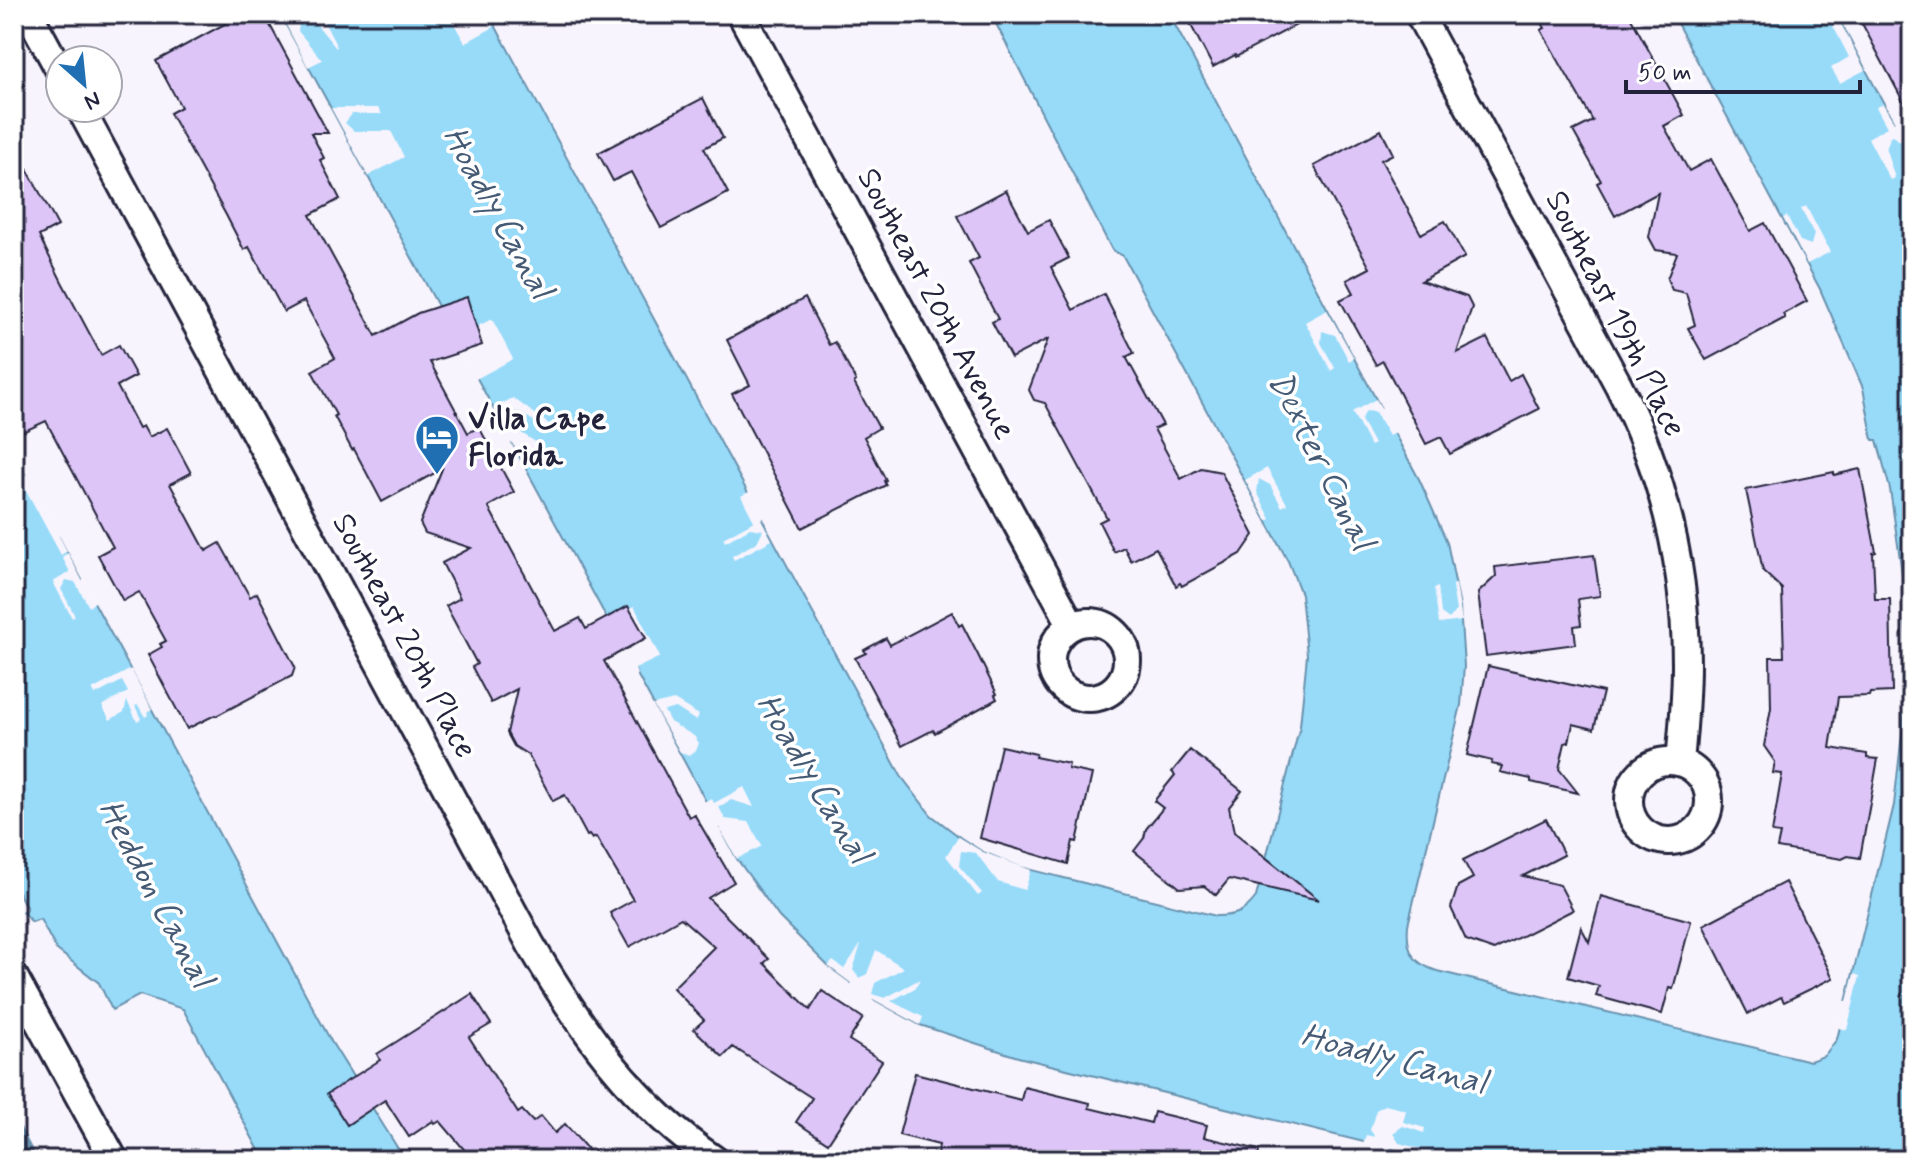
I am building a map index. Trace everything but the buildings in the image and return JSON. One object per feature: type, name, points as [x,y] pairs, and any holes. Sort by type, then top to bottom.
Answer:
[{"type":"street","points":[[29,14],[45,44]]},
{"type":"street","name":"Southeast 20th Avenue","points":[[741,14],[1072,626]]},
{"type":"street","name":"Southeast 19th Place","points":[[1419,14],[1634,415],[1659,478],[1671,524],[1683,600],[1686,666],[1680,762]]},
{"type":"street","name":"Southeast 20th Place","points":[[89,124],[531,945],[607,1060],[671,1126],[715,1160]]},
{"type":"street","points":[[14,977],[114,1160]]},
{"type":"water","points":[[280,14],[489,14],[901,776],[931,815],[983,852],[1020,867],[1223,916],[1243,910],[1256,897],[1300,726],[1307,655],[1301,594],[1288,561],[1123,256],[1112,250],[991,14],[1169,14],[1420,481],[1447,542],[1460,607],[1464,666],[1461,705],[1408,925],[1412,955],[1437,971],[1810,1061],[1824,1056],[1837,1039],[1894,805],[1908,680],[1904,587],[1890,489],[1877,440],[1873,440],[1863,388],[1820,289],[1672,14],[1836,14],[1912,156],[1912,1160],[1437,1160],[1018,1057],[920,1025],[873,999],[828,966],[779,917],[737,859]]},
{"type":"water","name":"Heddon Canal","points":[[14,454],[332,1043],[405,1160],[261,1160],[262,1156],[183,1009],[140,995],[112,1010],[99,983],[56,949],[40,919],[32,922],[22,912],[27,909],[14,884]]},
{"type":"pier","points":[[297,14],[320,14],[337,47],[312,19],[300,18],[298,31],[322,60],[308,67],[284,21]]},
{"type":"pier","points":[[459,14],[488,14],[494,27],[465,43],[453,22]]},
{"type":"pier","points":[[1838,18],[1865,70],[1840,83],[1831,68],[1849,57],[1831,22]]},
{"type":"pier","points":[[1883,104],[1911,146],[1908,148],[1912,156],[1911,175],[1903,143],[1890,137],[1886,150],[1895,178],[1890,180],[1868,138],[1887,127],[1876,107]]},
{"type":"pier","points":[[331,108],[378,108],[382,114],[352,114],[345,123],[354,131],[391,131],[404,157],[368,176]]},
{"type":"pier","points":[[1806,206],[1830,252],[1807,264],[1783,218],[1787,216],[1800,241],[1811,245],[1814,234],[1801,209]]},
{"type":"pier","points":[[1327,310],[1354,358],[1349,361],[1335,335],[1322,331],[1321,343],[1335,368],[1331,371],[1305,322]]},
{"type":"pier","points":[[492,319],[513,359],[474,380],[457,349],[477,345],[478,326]]},
{"type":"pier","points":[[513,398],[550,425],[547,429],[519,412],[505,412],[509,425],[537,443],[543,453],[537,461],[529,462],[525,456],[521,458],[512,443],[508,444],[495,419],[498,417],[493,408]]},
{"type":"pier","points":[[1376,399],[1381,408],[1385,406],[1398,431],[1389,436],[1375,412],[1366,411],[1361,420],[1374,444],[1370,446],[1352,412]]},
{"type":"pier","points":[[15,455],[62,534],[59,536],[67,551],[61,555],[14,468]]},
{"type":"pier","points":[[1267,468],[1287,504],[1282,507],[1270,485],[1259,479],[1257,492],[1271,519],[1267,521],[1245,480]]},
{"type":"pier","points":[[751,491],[765,516],[761,519],[772,540],[734,560],[732,556],[757,542],[763,530],[750,528],[725,542],[723,538],[754,521],[741,496]]},
{"type":"pier","points":[[68,553],[97,600],[89,607],[75,582],[66,580],[61,589],[75,616],[72,618],[53,582],[70,572],[62,557]]},
{"type":"pier","points":[[1456,584],[1462,621],[1439,624],[1434,588],[1438,587],[1441,613],[1449,619],[1456,611],[1452,585]]},
{"type":"pier","points":[[634,606],[660,657],[635,669],[637,674],[634,676],[618,647],[628,609]]},
{"type":"pier","points":[[131,669],[152,709],[145,717],[138,705],[135,706],[141,719],[137,721],[127,701],[124,712],[110,720],[102,706],[128,692],[122,681],[95,695],[92,690]]},
{"type":"pier","points":[[674,700],[699,715],[696,721],[676,708],[664,711],[670,722],[694,736],[699,743],[696,751],[689,755],[680,752],[653,705]]},
{"type":"pier","points":[[744,787],[754,807],[731,800],[719,807],[725,819],[749,822],[762,846],[737,859],[702,803],[711,798],[714,803]]},
{"type":"pier","points":[[958,837],[983,852],[1031,870],[1025,890],[998,882],[976,853],[961,851],[959,866],[982,893],[978,896],[946,856]]},
{"type":"pier","points":[[861,944],[853,970],[859,978],[867,974],[876,950],[904,968],[875,983],[872,994],[885,998],[920,979],[915,988],[891,1001],[923,1017],[920,1025],[873,999],[871,1002],[849,987],[851,983],[828,966],[833,961],[844,969]]},
{"type":"pier","points":[[1854,974],[1860,976],[1847,1030],[1836,1027],[1842,1001],[1847,1001]]},
{"type":"pier","points":[[1385,1105],[1406,1110],[1403,1122],[1425,1128],[1424,1133],[1403,1126],[1393,1133],[1399,1143],[1443,1155],[1441,1160],[1363,1145],[1366,1135],[1375,1137],[1370,1130],[1376,1110]]},
{"type":"waterway","points":[[14,1124],[33,1160]]},
{"type":"place","name":"Villa Cape Florida","points":[[437,476]]},
{"type":"water label","name":"Hoadly Canal","points":[[497,213]]},
{"type":"water label","name":"Dexter Canal","points":[[1320,461]]},
{"type":"water label","name":"Hoadly Canal","points":[[813,779]]},
{"type":"water label","name":"Hoadly Canal","points":[[1394,1060]]}]
